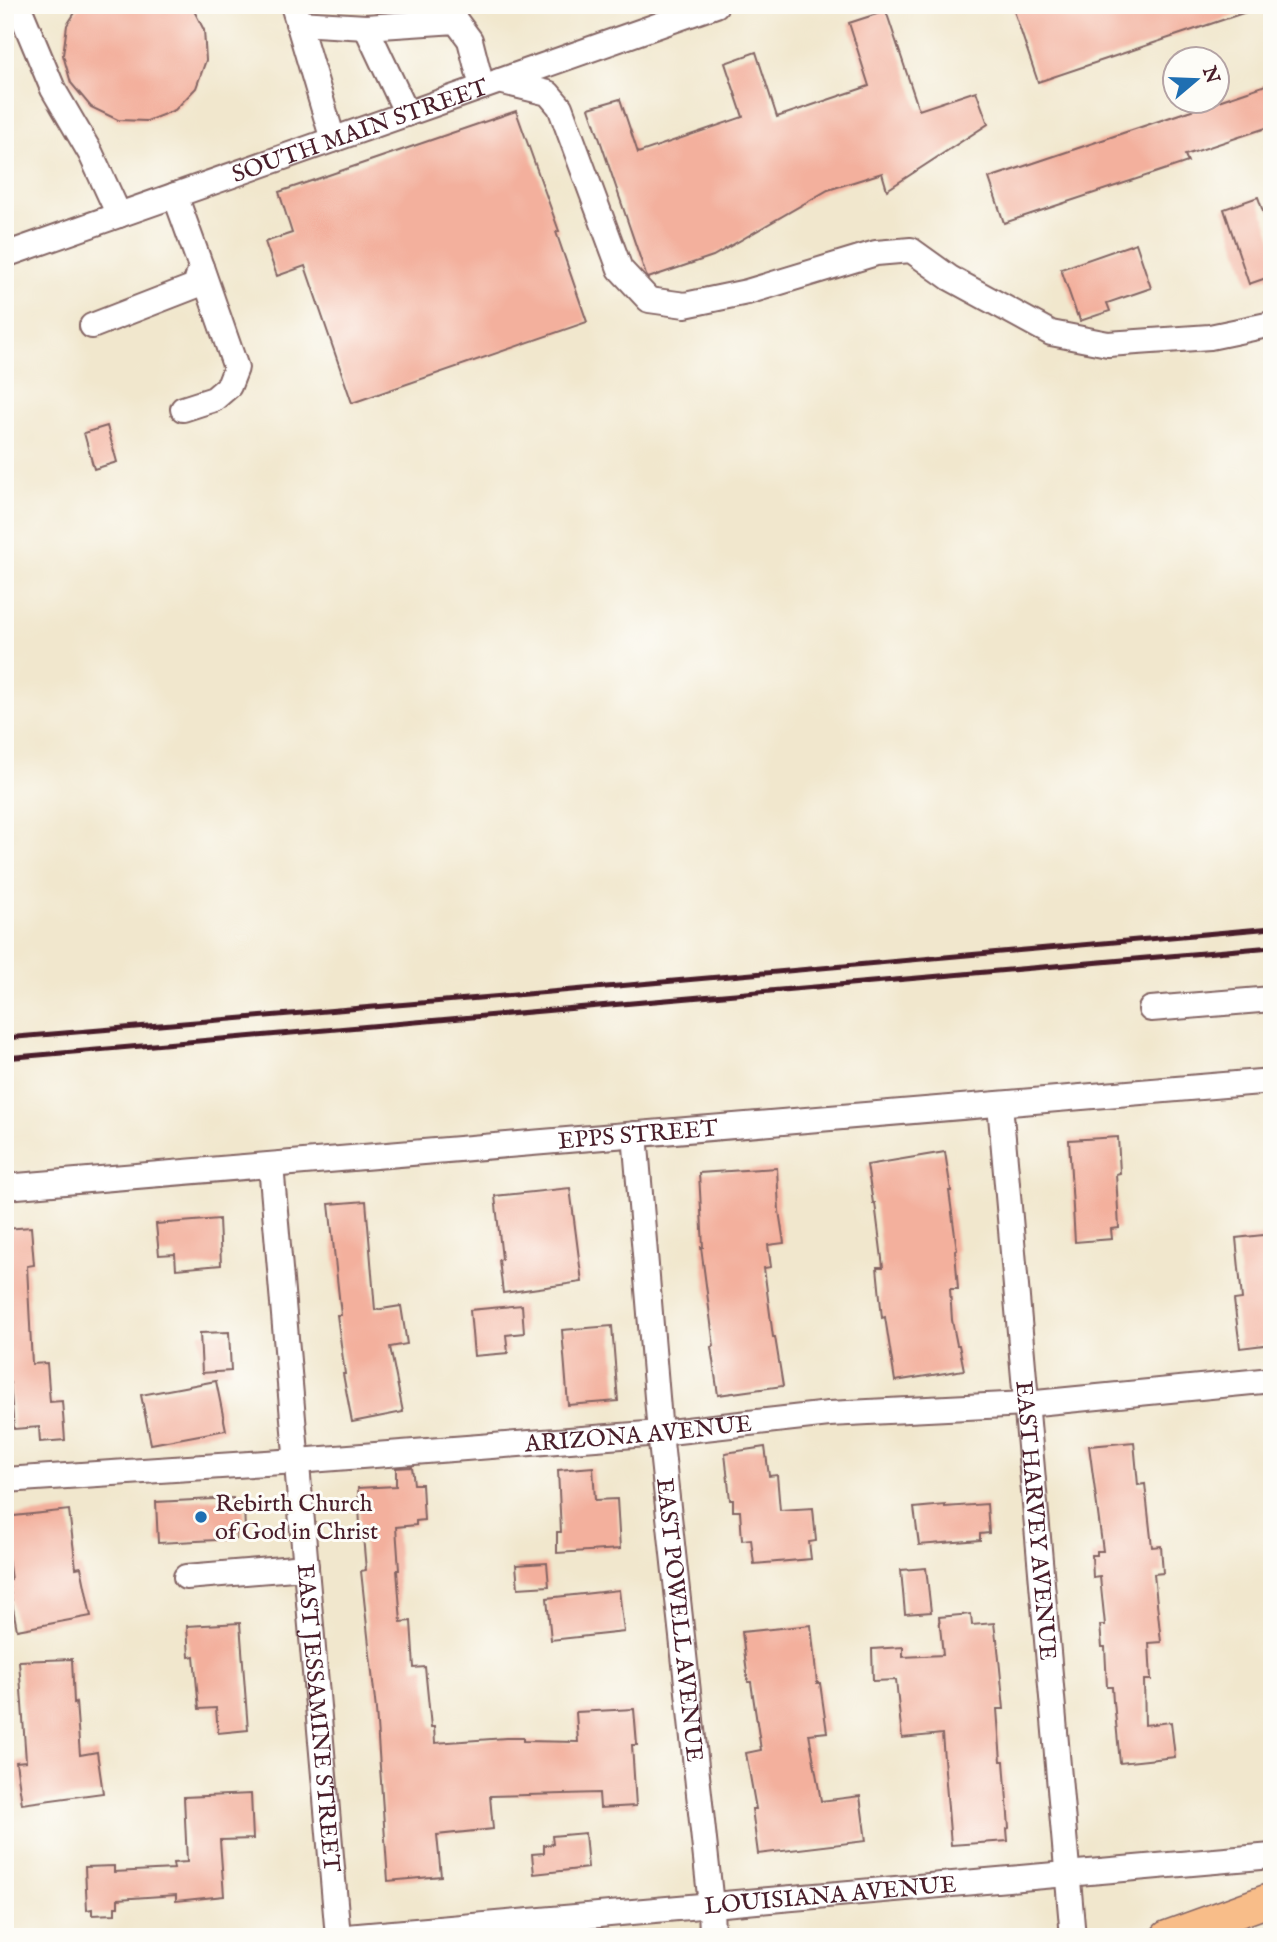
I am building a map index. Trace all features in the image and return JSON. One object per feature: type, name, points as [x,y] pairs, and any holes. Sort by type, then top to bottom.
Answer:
[{"type":"main road","points":[[1167,1937],[1272,1899]]},
{"type":"street","points":[[18,5],[54,89],[91,154],[119,215]]},
{"type":"street","name":"SOUTH MAIN STREET","points":[[5,255],[716,5]]},
{"type":"street","points":[[333,140],[296,14],[366,27],[456,21],[470,40],[491,84],[548,93],[560,107],[620,269],[649,300],[685,305],[747,292],[876,253],[911,250],[950,278],[1051,333],[1108,344],[1210,337],[1272,324]]},
{"type":"street","points":[[366,27],[407,114]]},
{"type":"street","points":[[175,195],[236,368],[229,386],[214,399],[183,410]]},
{"type":"street","points":[[92,326],[195,286],[201,267]]},
{"type":"street","points":[[1151,1009],[1272,999]]},
{"type":"street","name":"EPPS STREET","points":[[5,1187],[1272,1081]]},
{"type":"street","name":"EAST HARVEY AVENUE","points":[[1000,1104],[1073,1937]]},
{"type":"street","name":"EAST POWELL AVENUE","points":[[635,1135],[660,1433],[711,1905],[712,1937]]},
{"type":"street","name":"EAST JESSAMINE STREET","points":[[271,1165],[338,1937]]},
{"type":"street","name":"ARIZONA AVENUE","points":[[5,1480],[660,1433],[829,1414],[1026,1404],[1272,1380]]},
{"type":"street","points":[[186,1577],[306,1567]]},
{"type":"street","name":"LOUISIANA AVENUE","points":[[347,1937],[1272,1856]]},
{"type":"building","points":[[80,5],[191,5],[204,30],[206,60],[196,88],[175,110],[147,121],[118,120],[91,107],[71,83],[63,55],[67,25]]},
{"type":"building","points":[[1012,5],[1254,5],[1255,9],[1038,82]]},
{"type":"building","points":[[886,11],[919,110],[976,91],[988,124],[887,190],[882,173],[828,190],[713,256],[648,278],[589,108],[620,99],[638,153],[743,117],[725,63],[756,52],[777,117],[869,86],[849,23]]},
{"type":"building","points":[[1272,83],[1272,126],[1185,155],[1188,162],[1004,223],[989,178],[1174,116],[1232,116],[1232,96]]},
{"type":"building","points":[[516,111],[559,231],[556,232],[587,322],[352,403],[305,266],[277,276],[265,242],[292,233],[279,192]]},
{"type":"building","points":[[1258,197],[1272,238],[1272,276],[1249,284],[1224,209]]},
{"type":"building","points":[[1136,243],[1151,288],[1107,303],[1110,311],[1080,321],[1061,269]]},
{"type":"building","points":[[107,426],[117,462],[94,469],[84,433]]},
{"type":"building","points":[[1118,1137],[1120,1173],[1116,1174],[1119,1228],[1111,1229],[1112,1239],[1075,1242],[1069,1140]]},
{"type":"building","points":[[945,1152],[957,1250],[958,1289],[950,1289],[952,1320],[964,1370],[895,1381],[885,1317],[882,1318],[877,1267],[883,1267],[867,1165]]},
{"type":"building","points":[[777,1168],[784,1243],[768,1245],[771,1267],[764,1268],[783,1386],[718,1395],[701,1247],[699,1173]]},
{"type":"building","points":[[570,1188],[582,1282],[503,1293],[495,1196]]},
{"type":"building","points":[[366,1201],[375,1310],[401,1306],[407,1344],[390,1347],[403,1412],[352,1422],[343,1374],[337,1315],[341,1315],[329,1204]]},
{"type":"building","points":[[219,1219],[221,1265],[176,1269],[175,1254],[159,1255],[156,1224]]},
{"type":"building","points":[[31,1227],[34,1265],[27,1266],[32,1364],[47,1363],[50,1402],[62,1401],[65,1440],[40,1442],[39,1427],[14,1429],[10,1383],[5,1384],[5,1229]]},
{"type":"building","points":[[1272,1234],[1272,1344],[1240,1348],[1234,1300],[1242,1299],[1236,1238]]},
{"type":"building","points":[[522,1305],[524,1333],[506,1335],[508,1353],[474,1356],[470,1310]]},
{"type":"building","points":[[612,1326],[618,1401],[568,1405],[562,1330]]},
{"type":"building","points":[[229,1332],[231,1371],[202,1373],[200,1333]]},
{"type":"building","points":[[216,1381],[226,1430],[151,1444],[141,1395]]},
{"type":"building","points":[[1134,1442],[1138,1485],[1145,1484],[1152,1547],[1161,1546],[1163,1573],[1154,1574],[1161,1642],[1149,1643],[1151,1680],[1144,1680],[1145,1725],[1171,1722],[1175,1757],[1120,1763],[1112,1687],[1107,1687],[1105,1647],[1102,1647],[1100,1625],[1105,1625],[1100,1577],[1093,1578],[1092,1555],[1103,1551],[1089,1446]]},
{"type":"building","points":[[765,1447],[769,1476],[777,1475],[780,1510],[813,1508],[816,1541],[809,1542],[811,1559],[754,1564],[751,1539],[742,1540],[740,1511],[733,1511],[733,1500],[730,1500],[725,1453]]},
{"type":"building","points":[[412,1467],[414,1484],[422,1484],[424,1520],[416,1521],[416,1525],[396,1527],[401,1622],[411,1621],[414,1668],[425,1667],[435,1743],[506,1738],[578,1742],[576,1712],[634,1709],[637,1745],[632,1745],[636,1806],[600,1808],[599,1793],[490,1796],[493,1829],[437,1835],[441,1876],[388,1881],[376,1710],[361,1571],[366,1570],[358,1488],[396,1486],[396,1468]]},
{"type":"building","points":[[593,1467],[595,1500],[617,1499],[620,1549],[557,1553],[557,1532],[561,1532],[558,1470]]},
{"type":"building","name":"Rebirth Church of God in Christ","points":[[233,1498],[233,1505],[244,1505],[245,1531],[236,1531],[236,1539],[158,1543],[156,1502]]},
{"type":"building","points":[[987,1504],[989,1533],[980,1534],[980,1540],[919,1545],[914,1508]]},
{"type":"building","points":[[69,1510],[76,1568],[81,1567],[91,1616],[17,1630],[8,1581],[11,1580],[5,1517]]},
{"type":"building","points":[[547,1563],[549,1586],[518,1588],[516,1565]]},
{"type":"building","points":[[926,1568],[931,1612],[905,1614],[901,1570]]},
{"type":"building","points":[[619,1590],[624,1632],[551,1640],[547,1598]]},
{"type":"building","points":[[971,1614],[972,1625],[994,1623],[997,1639],[1004,1709],[997,1709],[1001,1761],[1004,1761],[1008,1841],[951,1845],[942,1734],[902,1738],[896,1680],[873,1681],[872,1649],[903,1647],[903,1657],[943,1655],[939,1617]]},
{"type":"building","points":[[240,1623],[248,1730],[218,1733],[216,1708],[199,1709],[194,1656],[189,1657],[187,1626]]},
{"type":"building","points":[[811,1625],[817,1683],[820,1683],[827,1732],[809,1734],[821,1801],[860,1796],[866,1841],[758,1854],[752,1809],[756,1809],[746,1753],[761,1750],[742,1632]]},
{"type":"building","points":[[72,1659],[80,1755],[97,1752],[103,1793],[22,1804],[16,1762],[26,1761],[19,1661]]},
{"type":"building","points":[[251,1794],[253,1839],[220,1840],[224,1896],[176,1901],[176,1895],[118,1899],[115,1914],[92,1915],[92,1909],[87,1910],[85,1867],[114,1866],[114,1872],[174,1869],[173,1863],[187,1862],[184,1797]]},
{"type":"building","points":[[585,1833],[588,1868],[534,1874],[532,1854],[544,1853],[544,1845],[553,1844],[552,1836]]},
{"type":"railway","points":[[5,1038],[1272,928]]},
{"type":"railway","points":[[5,1058],[1272,947]]},
{"type":"place","name":"Rebirth Church of God in Christ","points":[[201,1517]]}]
